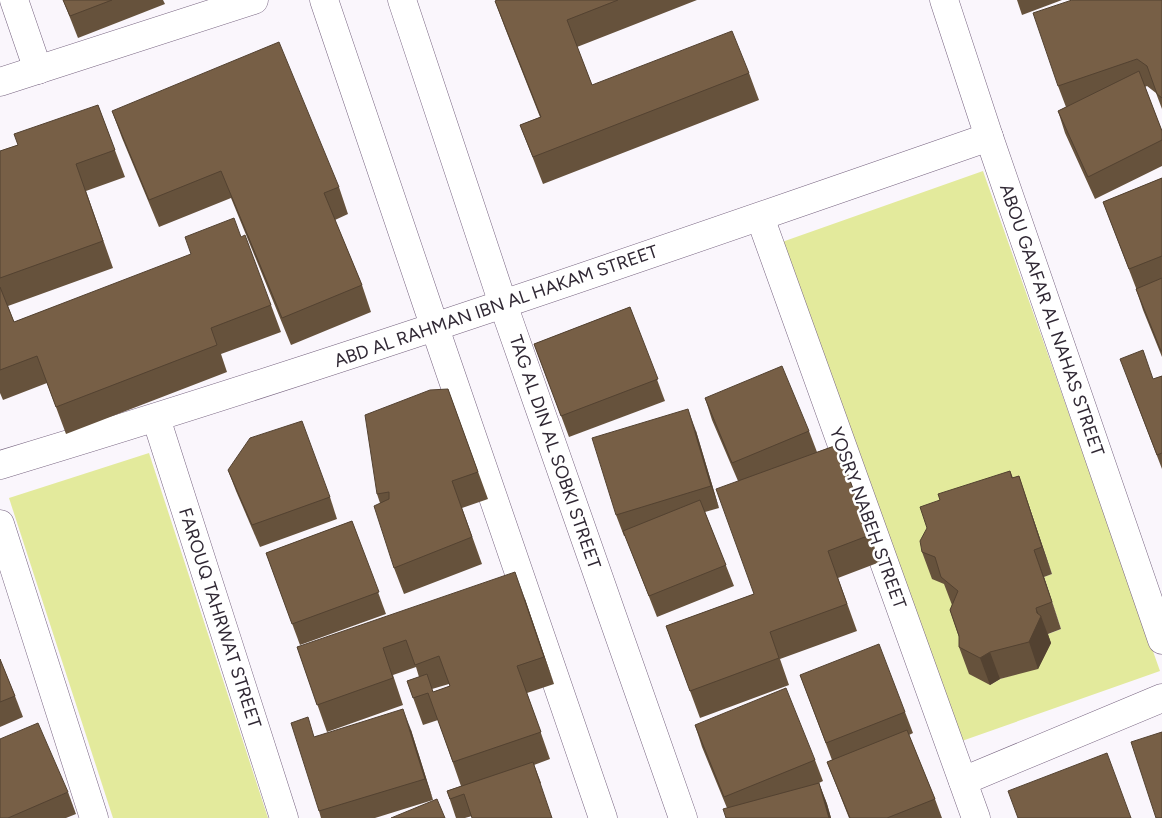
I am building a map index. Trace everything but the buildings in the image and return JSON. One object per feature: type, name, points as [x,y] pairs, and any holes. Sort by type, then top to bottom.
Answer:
[{"type":"street","points":[[14,0],[38,70]]},
{"type":"street","points":[[0,82],[254,0]]},
{"type":"street","points":[[324,0],[434,328],[603,818]]},
{"type":"street","name":"TAG AL DIN AL SOBKI STREET","points":[[402,0],[503,304],[683,818]]},
{"type":"street","name":"ABOU GAAFAR AL NAHAS STREET","points":[[944,0],[989,137],[1162,640]]},
{"type":"street","name":"ABD AL RAHMAN IBN AL HAKAM STREET","points":[[0,465],[156,418],[434,328],[989,137]]},
{"type":"street","name":"YOSRY NABEH STREET","points":[[760,217],[976,818]]},
{"type":"street","name":"FAROUQ TAHRWAT STREET","points":[[156,418],[284,818]]},
{"type":"street","points":[[0,524],[94,818]]},
{"type":"street","points":[[963,781],[1162,698]]},
{"type":"green space","points":[[983,171],[1160,671],[959,742],[782,242]],"holes":[[[1028,503],[1052,574],[1044,577],[1061,629],[1046,635],[1030,670],[1000,679],[990,685],[967,618],[945,584]]]},
{"type":"green space","points":[[149,453],[268,818],[113,818],[9,498]]}]
